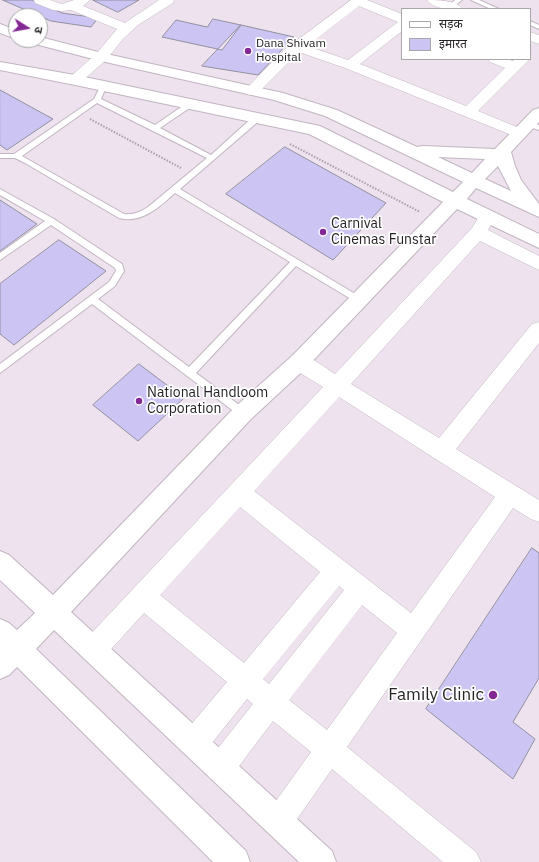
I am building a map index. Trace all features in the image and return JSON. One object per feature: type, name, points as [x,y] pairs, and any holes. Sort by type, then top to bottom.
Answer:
[{"type":"street","points":[[40,0],[56,8],[62,8],[79,3],[126,28]]},
{"type":"street","points":[[75,80],[101,57],[126,28],[168,0]]},
{"type":"street","points":[[252,91],[289,53],[358,0],[401,19]]},
{"type":"street","points":[[433,0],[455,5]]},
{"type":"street","points":[[350,65],[401,26]]},
{"type":"street","points":[[48,43],[101,57],[278,96],[331,113],[536,210]]},
{"type":"street","points":[[297,47],[350,65],[468,112],[531,125]]},
{"type":"street","points":[[501,60],[519,63]]},
{"type":"street","points":[[468,112],[519,63]]},
{"type":"street","points":[[0,66],[75,80],[100,93],[189,105],[314,130],[454,201],[483,225],[539,264]]},
{"type":"street","points":[[236,862],[5,649],[54,612],[243,413],[299,362],[501,152],[531,125]]},
{"type":"street","points":[[409,150],[436,153],[501,152]]},
{"type":"street","points":[[501,152],[516,187],[536,210]]},
{"type":"street","points":[[483,225],[539,242]]},
{"type":"street","points":[[94,649],[337,386],[483,225]]},
{"type":"street","points":[[441,451],[539,329]]},
{"type":"street","points":[[299,362],[539,512]]},
{"type":"street","points":[[238,492],[414,631]]},
{"type":"street","points":[[278,822],[510,494]]},
{"type":"street","points":[[0,562],[321,862]]},
{"type":"street","points":[[194,743],[337,570]]},
{"type":"street","points":[[220,768],[360,589]]},
{"type":"street","points":[[142,596],[466,862]]},
{"type":"lane","points":[[474,0],[494,8]]},
{"type":"lane","points":[[16,156],[79,112],[100,93],[156,128],[212,158]]},
{"type":"lane","points":[[156,128],[189,105]]},
{"type":"lane","points":[[0,156],[16,156],[28,161],[122,216],[135,217],[144,214],[212,158],[257,118]]},
{"type":"lane","points":[[174,189],[359,300]]},
{"type":"lane","points":[[0,192],[51,221],[119,266],[120,271],[112,284],[93,300],[0,369]]},
{"type":"lane","points":[[0,257],[51,221]]},
{"type":"lane","points":[[190,373],[295,262]]},
{"type":"lane","points":[[93,300],[243,413]]},
{"type":"path","points":[[79,112],[192,174]]},
{"type":"path","points":[[290,144],[437,220]]},
{"type":"building","points":[[3,0],[32,0],[62,13],[98,18],[91,27],[48,20],[48,8],[21,8]]},
{"type":"building","points":[[93,0],[139,0],[118,12]]},
{"type":"building","points":[[213,19],[241,25],[222,50],[162,37],[176,20],[207,27]]},
{"type":"building","name":"Dana Shivam Hospital","points":[[241,25],[294,37],[258,75],[202,66]]},
{"type":"building","points":[[0,90],[53,119],[7,150],[0,145]]},
{"type":"building","name":"Carnival Cinemas Funstar","points":[[285,147],[386,203],[333,260],[226,194]]},
{"type":"building","points":[[0,200],[37,224],[0,251]]},
{"type":"building","points":[[59,240],[106,271],[14,345],[0,334],[0,284]]},
{"type":"building","name":"National Handloom Corporation","points":[[139,364],[184,398],[138,441],[93,405]]},
{"type":"building","points":[[532,548],[539,553],[539,678],[513,722],[535,739],[513,779],[426,709]]},
{"type":"place","name":"Dana Shivam Hospital","points":[[248,51]]},
{"type":"place","name":"Carnival Cinemas Funstar","points":[[323,232]]},
{"type":"place","name":"National Handloom Corporation","points":[[139,401]]},
{"type":"place","name":"Family Clinic","points":[[493,695]]}]
